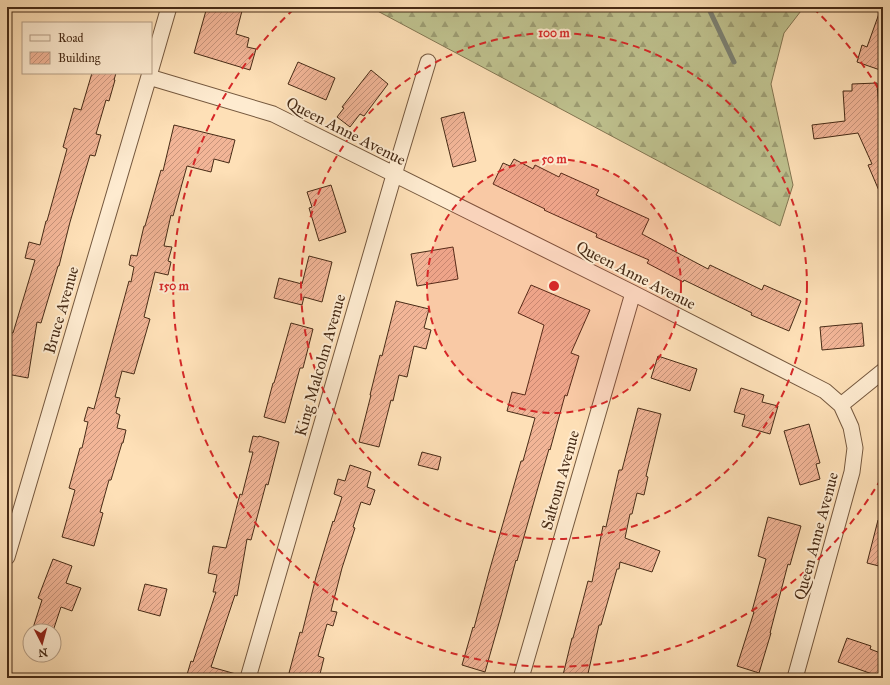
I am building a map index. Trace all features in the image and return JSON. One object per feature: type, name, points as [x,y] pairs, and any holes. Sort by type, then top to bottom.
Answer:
[{"type":"street","name":"Bruce Avenue","points":[[152,66],[169,7]]},
{"type":"street","name":"King Malcolm Avenue","points":[[248,678],[428,62]]},
{"type":"street","name":"Bruce Avenue","points":[[7,557],[150,74]]},
{"type":"street","name":"Queen Anne Avenue","points":[[152,74],[272,114],[633,293],[825,391],[841,405],[851,427],[855,448],[852,472],[795,678]]},
{"type":"street","name":"Saltoun Avenue","points":[[521,678],[633,293]]},
{"type":"street","points":[[841,405],[883,371]]},
{"type":"green space","points":[[370,7],[804,7],[784,33],[771,84],[793,185],[780,226]]},
{"type":"building","points":[[207,7],[243,7],[236,34],[249,38],[247,47],[256,49],[250,70],[194,53]]},
{"type":"building","points":[[881,8],[883,8],[883,71],[857,62],[862,45],[867,47]]},
{"type":"building","points":[[298,62],[335,78],[326,100],[288,84]]},
{"type":"building","points":[[371,70],[388,84],[364,116],[360,114],[350,127],[337,117],[344,108],[342,107]]},
{"type":"building","points":[[92,74],[116,74],[109,101],[106,100],[96,134],[101,135],[95,156],[90,155],[70,222],[59,266],[41,323],[37,322],[28,378],[7,374],[7,332],[13,333],[35,260],[25,258],[29,242],[40,245],[67,149],[63,147],[74,108],[81,110]]},
{"type":"building","points":[[877,83],[880,128],[883,134],[883,200],[868,165],[872,164],[858,133],[814,139],[812,125],[845,121],[843,91],[852,91],[852,84]]},
{"type":"building","points":[[464,112],[476,161],[453,167],[441,118]]},
{"type":"building","points":[[174,125],[235,140],[229,163],[214,159],[211,172],[187,166],[173,216],[171,215],[164,246],[172,247],[168,261],[171,262],[168,275],[155,272],[144,317],[150,319],[134,374],[122,371],[115,397],[120,398],[116,413],[120,415],[117,428],[126,430],[100,512],[103,513],[94,546],[62,537],[75,490],[69,488],[80,448],[82,448],[88,422],[84,421],[88,407],[94,409],[129,281],[131,282],[134,267],[129,265],[131,255],[137,256],[144,226],[161,170],[163,171]]},
{"type":"building","points":[[514,159],[533,169],[535,165],[559,177],[561,173],[599,190],[596,195],[649,219],[642,234],[708,269],[710,265],[762,290],[764,285],[801,301],[789,331],[751,315],[752,313],[684,280],[683,282],[647,263],[649,260],[596,237],[597,234],[544,210],[545,209],[493,184],[503,163],[510,166]]},
{"type":"building","points":[[331,185],[346,232],[319,241],[309,208],[312,207],[307,192]]},
{"type":"building","points":[[453,247],[458,279],[417,286],[411,254]]},
{"type":"building","points":[[309,256],[332,262],[322,302],[304,297],[302,305],[274,298],[279,278],[302,284]]},
{"type":"building","points":[[531,285],[590,310],[571,353],[579,356],[567,396],[565,395],[517,561],[516,560],[485,672],[462,665],[473,627],[474,628],[521,461],[523,461],[535,418],[507,411],[512,392],[525,395],[544,325],[518,313]]},
{"type":"building","points":[[396,301],[429,309],[424,328],[431,330],[426,349],[414,346],[407,377],[399,375],[379,447],[359,442],[380,355],[382,356]]},
{"type":"building","points":[[291,323],[313,329],[303,368],[300,368],[285,423],[264,417]]},
{"type":"building","points":[[862,323],[864,346],[822,350],[820,327]]},
{"type":"building","points":[[658,356],[697,369],[690,391],[651,378]]},
{"type":"building","points":[[741,388],[764,395],[762,402],[778,406],[770,434],[742,426],[745,415],[734,412]]},
{"type":"building","points":[[638,408],[661,414],[646,476],[648,477],[644,495],[637,493],[632,514],[630,514],[625,538],[660,551],[652,572],[620,562],[601,625],[599,625],[587,678],[575,678],[563,675],[588,581],[592,582],[603,526],[606,527],[619,470],[622,470]]},
{"type":"building","points":[[809,424],[820,463],[816,464],[820,479],[800,485],[784,431]]},
{"type":"building","points":[[253,436],[259,436],[279,442],[268,485],[266,484],[251,540],[247,539],[237,596],[235,595],[211,667],[236,674],[236,678],[186,678],[191,661],[193,662],[216,592],[213,592],[217,575],[208,573],[213,546],[226,548],[253,452],[249,452]]},
{"type":"building","points":[[422,452],[441,457],[438,470],[418,465]]},
{"type":"building","points":[[350,465],[371,472],[367,487],[375,490],[370,505],[361,502],[353,527],[355,528],[342,568],[331,611],[337,612],[333,626],[327,624],[318,656],[324,658],[319,678],[307,678],[289,673],[300,632],[302,633],[316,577],[342,497],[334,494],[338,479],[345,481]]},
{"type":"building","points":[[768,517],[801,526],[790,565],[788,564],[771,633],[759,673],[737,666],[754,612],[752,611],[766,559],[758,556]]},
{"type":"building","points":[[878,520],[883,520],[883,567],[867,563]]},
{"type":"building","points":[[53,559],[72,566],[66,583],[81,588],[72,611],[61,607],[56,623],[35,623],[42,600],[38,598]]},
{"type":"building","points":[[145,584],[167,589],[160,616],[138,610]]},
{"type":"building","points":[[847,638],[871,646],[870,649],[883,654],[883,661],[878,676],[838,662]]},
{"type":"waterway","points":[[708,7],[734,62]]}]
